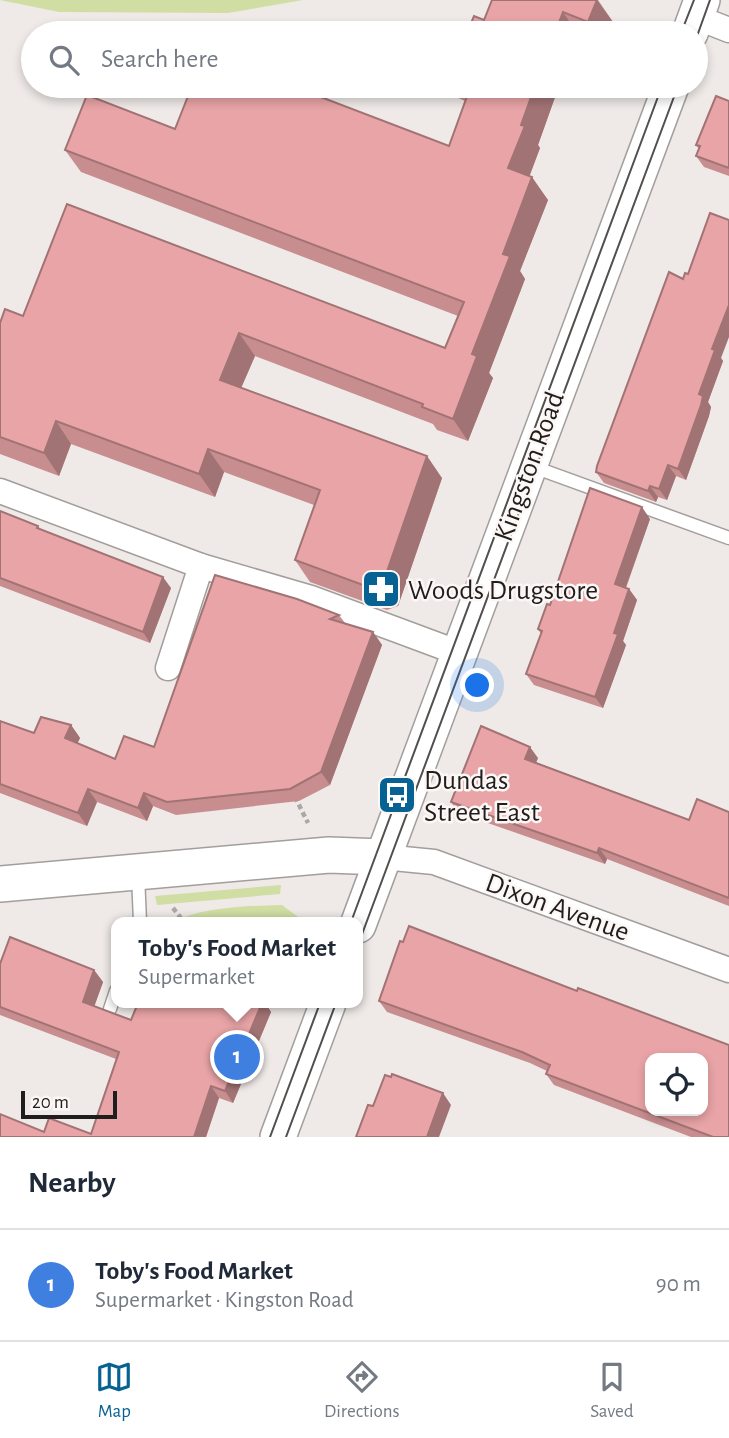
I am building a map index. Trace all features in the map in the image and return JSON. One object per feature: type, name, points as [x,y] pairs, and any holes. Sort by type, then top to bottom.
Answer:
[{"type":"main road","name":"Kingston Road","points":[[361,917],[666,98]]},
{"type":"main road","points":[[0,884],[329,855],[383,858]]},
{"type":"main road","points":[[278,1137],[326,1008]]},
{"type":"street","points":[[708,22],[729,30]]},
{"type":"street","points":[[0,491],[201,566],[311,598],[459,653]]},
{"type":"street","points":[[168,668],[201,566]]},
{"type":"street","name":"Dixon Avenue","points":[[383,858],[434,862],[729,970]]},
{"type":"lane","points":[[528,464],[729,538]]},
{"type":"lane","points":[[138,871],[140,917]]},
{"type":"path","points":[[291,789],[308,823]]},
{"type":"path","points":[[173,908],[180,917]]},
{"type":"green space","points":[[0,0],[303,0],[228,13],[59,12]]},
{"type":"green space","points":[[281,885],[280,894],[157,905],[155,896]]},
{"type":"green space","points":[[282,905],[298,917],[184,917],[211,910]]},
{"type":"building","points":[[492,0],[597,0],[588,21],[563,12],[560,21],[472,21],[474,16],[484,20]]},
{"type":"building","points":[[716,96],[729,101],[729,168],[696,156],[700,146],[696,145]]},
{"type":"building","points":[[86,98],[95,98],[175,129],[187,98],[323,98],[449,146],[466,98],[531,98],[521,125],[525,126],[508,168],[532,177],[503,254],[510,256],[472,354],[477,356],[453,419],[422,407],[423,404],[239,333],[220,380],[427,456],[383,583],[371,588],[295,560],[320,490],[208,449],[199,474],[56,421],[44,453],[0,437],[0,323],[5,309],[23,316],[67,204],[445,348],[464,302],[65,150]]},
{"type":"building","points":[[710,213],[729,220],[729,305],[712,349],[715,350],[699,394],[703,396],[701,405],[678,469],[668,465],[659,489],[650,486],[648,491],[596,472],[597,466],[669,272],[683,279],[685,273],[688,274]]},
{"type":"building","points":[[590,488],[642,507],[615,584],[629,589],[614,633],[618,634],[595,697],[526,674],[542,631],[538,629],[547,604],[550,605]]},
{"type":"building","points":[[0,511],[163,577],[143,632],[0,578]]},
{"type":"building","points":[[215,575],[297,599],[339,615],[330,619],[373,632],[321,772],[290,789],[167,802],[144,793],[138,808],[88,789],[78,813],[0,784],[0,721],[34,733],[41,717],[71,725],[65,738],[115,759],[124,736],[154,747]]},
{"type":"building","points":[[481,726],[530,747],[525,759],[689,820],[697,799],[729,812],[729,898],[599,848],[597,853],[451,802]]},
{"type":"building","points":[[409,926],[577,991],[578,988],[729,1045],[729,1137],[713,1137],[657,1116],[708,1116],[708,1053],[645,1053],[645,1111],[546,1074],[550,1065],[522,1052],[379,1001],[400,941],[403,942]]},
{"type":"building","points":[[10,937],[94,970],[83,1002],[131,1020],[136,1008],[260,1008],[225,1091],[211,1086],[194,1137],[0,1137],[0,1114],[44,1132],[49,1118],[91,1134],[119,1052],[0,1007],[0,964]]},
{"type":"building","points":[[392,1074],[443,1093],[427,1137],[356,1137],[368,1105],[373,1106],[385,1075],[391,1077]]},
{"type":"tram line","points":[[686,21],[694,0]]},
{"type":"tram line","points":[[702,21],[710,0]]},
{"type":"tram line","points":[[353,917],[658,98]]},
{"type":"tram line","points":[[363,932],[674,98]]},
{"type":"tram line","points":[[270,1137],[318,1008]]},
{"type":"tram line","points":[[286,1137],[334,1008]]},
{"type":"place","name":"Woods Drugstore","points":[[381,589]]},
{"type":"place","name":"Dundas Street East","points":[[397,795]]},
{"type":"place","name":"Toby's Food Market","points":[[237,1057]]}]
